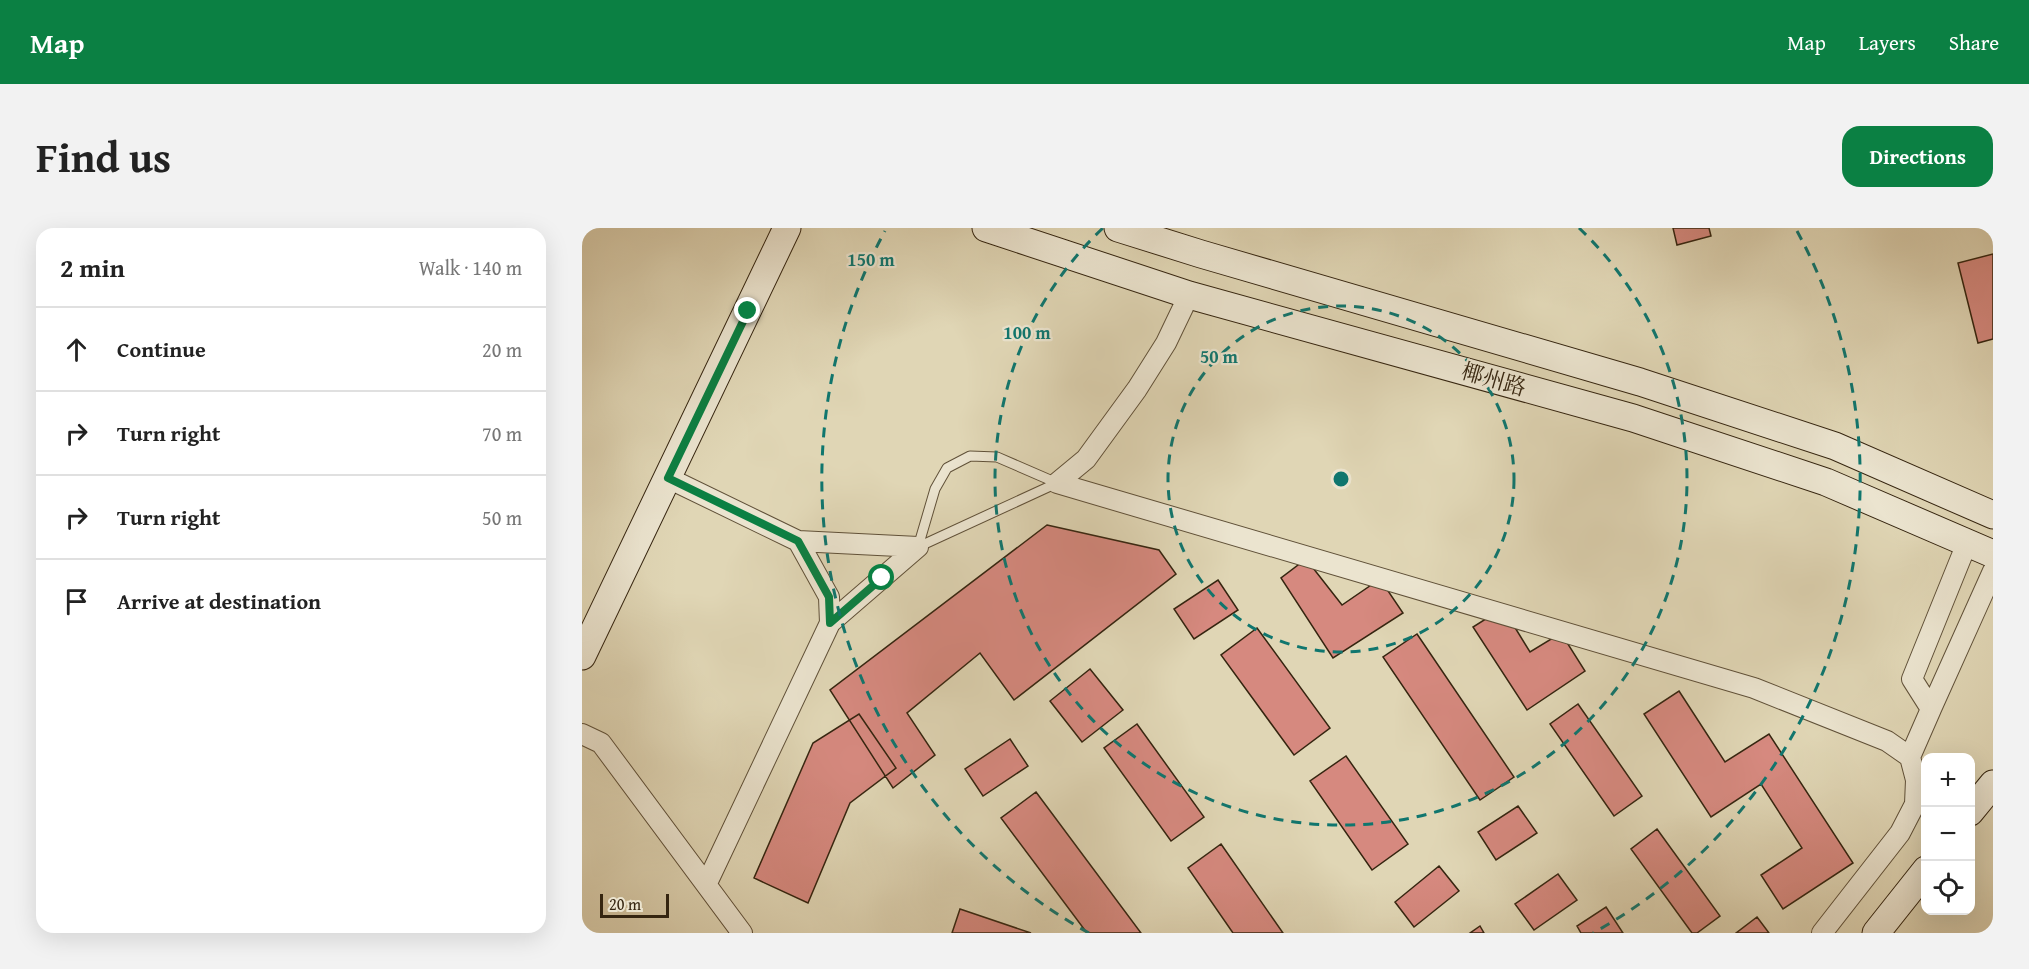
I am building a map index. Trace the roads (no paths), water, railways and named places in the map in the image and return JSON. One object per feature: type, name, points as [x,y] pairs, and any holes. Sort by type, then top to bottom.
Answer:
[{"type":"main road","points":[[582,656],[787,228]]},
{"type":"main road","name":"椰州路","points":[[986,228],[1189,295],[1633,418],[1826,483],[1993,554]]},
{"type":"main road","name":"椰州路","points":[[1118,228],[1662,389],[1835,446],[1993,514]]},
{"type":"main road","points":[[1975,807],[1993,784]]},
{"type":"main road","points":[[1876,933],[1921,876]]},
{"type":"street","points":[[1057,483],[1086,459],[1137,389],[1167,343],[1189,295]]},
{"type":"street","points":[[668,478],[798,541],[918,547]]},
{"type":"street","points":[[1057,483],[1754,688],[1887,741],[1910,757]]},
{"type":"street","points":[[798,541],[829,597],[830,623]]},
{"type":"street","points":[[1931,709],[1912,680],[1967,543]]},
{"type":"street","points":[[707,883],[830,623],[918,547]]},
{"type":"street","points":[[1822,933],[1900,833],[1915,804],[1916,780],[1910,757],[1993,571]]},
{"type":"street","points":[[582,734],[601,743],[742,933]]},
{"type":"lane","points":[[918,547],[935,489],[947,468],[970,456],[997,457],[1057,483]]},
{"type":"lane","points":[[918,547],[1057,483]]}]
